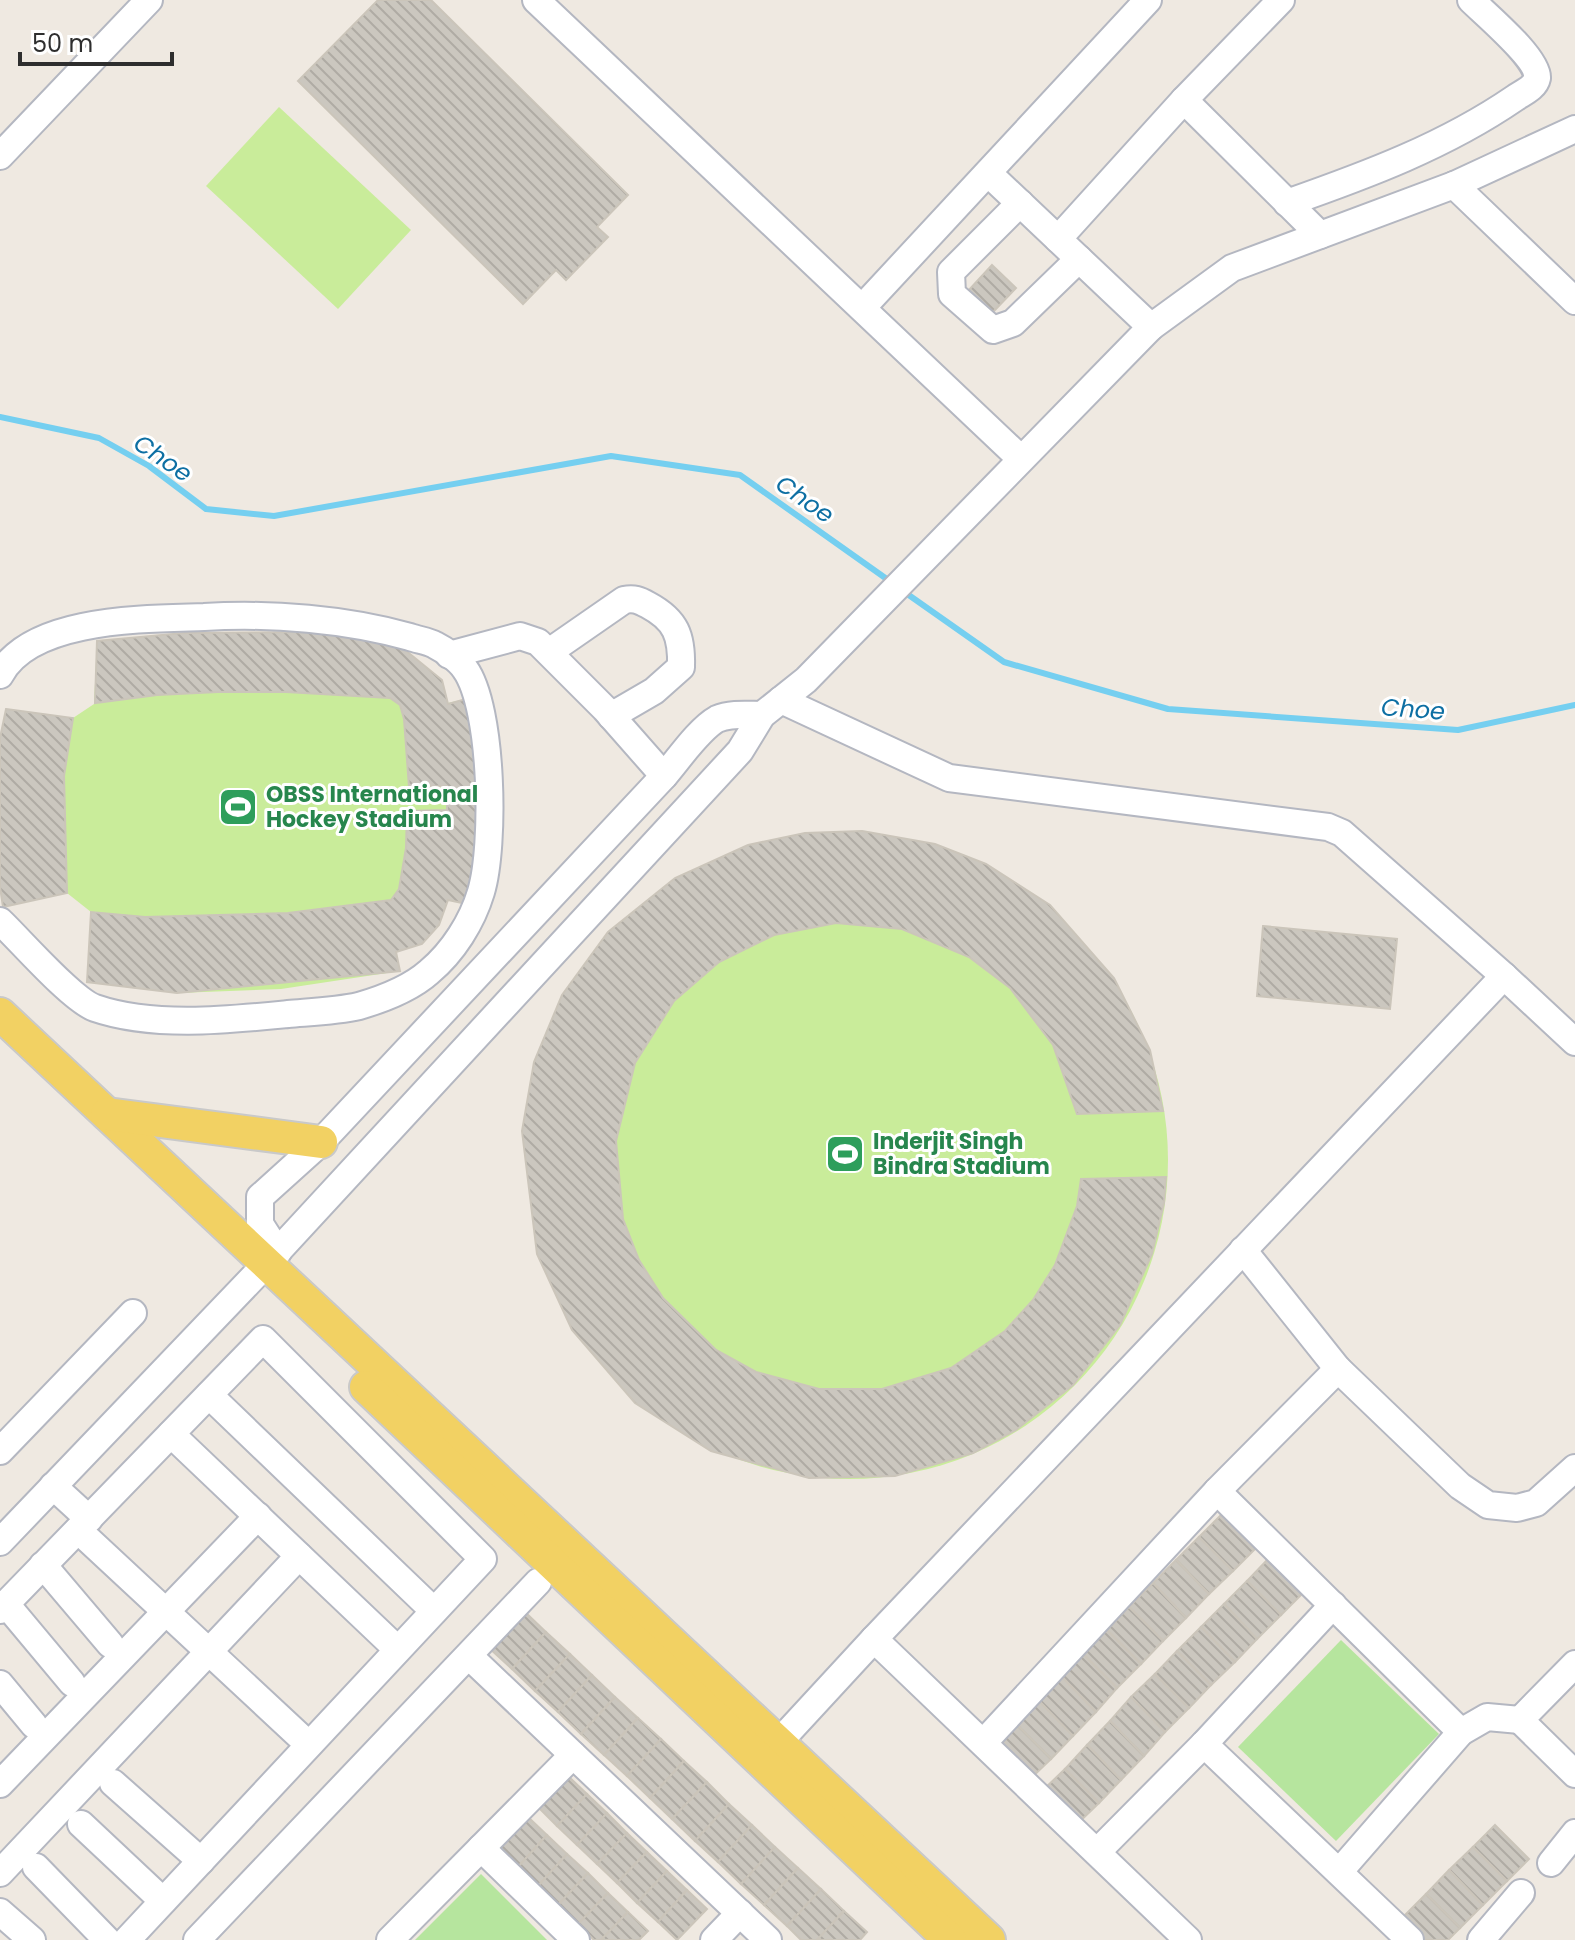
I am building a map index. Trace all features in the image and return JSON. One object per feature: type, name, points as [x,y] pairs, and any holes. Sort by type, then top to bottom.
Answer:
[{"type":"main road","points":[[0,1014],[989,1940]]},
{"type":"main road","points":[[0,1043],[265,1264],[950,1940]]},
{"type":"main road","points":[[107,1114],[321,1142]]},
{"type":"street","points":[[0,156],[149,0]]},
{"type":"street","points":[[536,0],[1021,459]]},
{"type":"street","points":[[862,308],[1148,0]]},
{"type":"street","points":[[1058,239],[1184,100],[1281,0]]},
{"type":"street","points":[[1287,203],[1414,156],[1494,113],[1534,85],[1537,77],[1531,60],[1471,0]]},
{"type":"street","points":[[1184,100],[1320,235]]},
{"type":"street","points":[[2,1535],[53,1486],[444,1074],[740,751],[772,708],[806,680],[1151,327],[1232,268],[1454,185],[1572,134]]},
{"type":"street","points":[[988,173],[1151,327]]},
{"type":"street","points":[[1454,185],[1575,301]]},
{"type":"street","points":[[1020,203],[951,272],[952,294],[993,330],[1004,328],[1013,323],[1079,259]]},
{"type":"street","points":[[549,652],[624,600],[640,600],[666,615],[675,627],[681,667],[654,691],[611,716]]},
{"type":"street","points":[[0,675],[32,644],[64,632],[122,621],[227,615],[297,619],[384,630],[433,644],[464,668],[476,691],[490,793],[489,852],[481,892],[465,932],[429,973],[405,987],[358,1006],[207,1020],[135,1017],[92,1007],[69,990],[0,921]]},
{"type":"street","points":[[449,655],[520,636],[538,642],[611,716],[664,776]]},
{"type":"street","points":[[265,1264],[260,1197],[321,1142],[707,727],[719,718],[772,708],[949,778],[1328,827],[1354,841],[1575,1042]]},
{"type":"street","points":[[778,1743],[1504,976]]},
{"type":"street","points":[[416,1041],[444,1074]]},
{"type":"street","points":[[1243,1250],[1338,1369],[1460,1486],[1488,1505],[1517,1508],[1536,1503],[1575,1468]]},
{"type":"street","points":[[0,1451],[133,1313]]},
{"type":"street","points":[[72,1683],[3,1607],[263,1339],[483,1559],[127,1940]]},
{"type":"street","points":[[983,1743],[1217,1491],[1338,1369]]},
{"type":"street","points":[[209,1395],[434,1611]]},
{"type":"street","points":[[171,1434],[397,1649]]},
{"type":"street","points":[[53,1486],[166,1612],[308,1744]]},
{"type":"street","points":[[1217,1491],[1461,1732]]},
{"type":"street","points":[[0,1784],[258,1516]]},
{"type":"street","points":[[0,1873],[299,1556]]},
{"type":"street","points":[[43,1565],[110,1644]]},
{"type":"street","points":[[197,1940],[538,1582]]},
{"type":"street","points":[[1097,1852],[1204,1744],[1333,1605]]},
{"type":"street","points":[[874,1639],[1188,1940]]},
{"type":"street","points":[[469,1656],[768,1940]]},
{"type":"street","points":[[1520,1720],[1575,1664]]},
{"type":"street","points":[[0,1684],[34,1725]]},
{"type":"street","points":[[1339,1872],[1461,1732],[1487,1717],[1520,1720],[1575,1774]]},
{"type":"street","points":[[1204,1744],[1410,1940]]},
{"type":"street","points":[[390,1940],[573,1755]]},
{"type":"street","points":[[113,1783],[201,1861]]},
{"type":"street","points":[[81,1824],[163,1901]]},
{"type":"street","points":[[1551,1863],[1575,1833]]},
{"type":"street","points":[[481,1848],[576,1940]]},
{"type":"street","points":[[36,1867],[107,1940]]},
{"type":"street","points":[[1481,1940],[1521,1893]]},
{"type":"street","points":[[0,1912],[32,1940]]},
{"type":"street","points":[[714,1940],[740,1913]]},
{"type":"green space","points":[[279,107],[411,230],[338,309],[206,186]]},
{"type":"green space","name":"OBSS International Hockey Stadium","points":[[184,633],[394,641],[442,680],[448,703],[466,699],[476,768],[467,904],[448,900],[431,935],[396,952],[400,971],[281,989],[177,993],[87,982],[91,912],[67,893],[3,907],[0,887],[0,738],[6,709],[73,718],[94,704],[97,641]]},
{"type":"green space","name":"Inderjit Singh Bindra Stadium","points":[[849,841],[911,848],[971,866],[1026,895],[1074,935],[1114,983],[1143,1038],[1161,1098],[1168,1160],[1161,1222],[1143,1282],[1114,1337],[1074,1385],[1026,1425],[971,1454],[911,1472],[849,1479],[787,1472],[727,1454],[672,1425],[624,1385],[584,1337],[555,1282],[537,1222],[530,1160],[537,1098],[555,1038],[584,983],[624,935],[672,895],[727,866],[787,848]]},
{"type":"green space","points":[[1341,1640],[1439,1734],[1336,1841],[1238,1747]]},
{"type":"green space","points":[[481,1874],[547,1940],[415,1940]]},
{"type":"building","points":[[378,0],[431,0],[628,195],[597,227],[608,237],[566,280],[556,270],[523,304],[298,81]]},
{"type":"building","points":[[992,265],[1016,288],[992,313],[968,291]]},
{"type":"building","points":[[307,632],[394,641],[442,680],[448,704],[466,699],[476,768],[477,845],[467,904],[448,900],[439,925],[422,944],[396,952],[400,971],[177,993],[87,982],[91,912],[145,917],[288,913],[391,900],[399,889],[406,848],[407,811],[447,810],[447,786],[409,787],[404,719],[400,705],[390,698],[218,692],[157,695],[95,703],[97,641],[184,633]]},
{"type":"building","points":[[6,709],[73,718],[64,776],[67,893],[3,907],[0,887],[0,738]]},
{"type":"building","points":[[862,831],[935,844],[986,864],[1050,905],[1114,978],[1150,1050],[1163,1111],[1077,1114],[1053,1045],[1010,988],[969,957],[902,929],[836,923],[774,935],[719,962],[674,1001],[635,1063],[616,1141],[623,1219],[639,1260],[663,1298],[716,1350],[756,1372],[819,1389],[882,1389],[951,1368],[1005,1331],[1033,1300],[1055,1265],[1077,1206],[1081,1179],[1166,1177],[1164,1203],[1152,1254],[1120,1325],[1073,1385],[1016,1430],[973,1453],[895,1476],[809,1478],[711,1451],[635,1403],[572,1330],[537,1254],[522,1131],[534,1062],[562,995],[608,932],[675,878],[748,845],[805,833]]},
{"type":"building","points":[[1263,926],[1397,939],[1390,1009],[1257,996]]},
{"type":"building","points":[[1221,1515],[1255,1549],[1233,1571],[1199,1537]]},
{"type":"building","points":[[1199,1537],[1233,1571],[1209,1594],[1176,1560]]},
{"type":"building","points":[[1269,1558],[1303,1593],[1281,1615],[1247,1581]]},
{"type":"building","points":[[1176,1560],[1209,1594],[1186,1618],[1153,1583]]},
{"type":"building","points":[[1247,1581],[1281,1615],[1257,1639],[1224,1604]]},
{"type":"building","points":[[1153,1583],[1186,1618],[1163,1641],[1129,1607]]},
{"type":"building","points":[[1224,1604],[1257,1639],[1235,1662],[1201,1627]]},
{"type":"building","points":[[1129,1607],[1163,1641],[1141,1664],[1107,1630]]},
{"type":"building","points":[[524,1611],[546,1632],[512,1669],[489,1648]]},
{"type":"building","points":[[1201,1627],[1235,1662],[1211,1685],[1177,1651]]},
{"type":"building","points":[[1107,1630],[1141,1664],[1117,1688],[1083,1654]]},
{"type":"building","points":[[546,1632],[570,1654],[535,1691],[512,1669]]},
{"type":"building","points":[[1177,1651],[1211,1685],[1189,1708],[1155,1674]]},
{"type":"building","points":[[570,1654],[592,1675],[558,1712],[535,1691]]},
{"type":"building","points":[[1083,1654],[1117,1688],[1096,1712],[1062,1677]]},
{"type":"building","points":[[1155,1674],[1189,1708],[1165,1732],[1131,1697]]},
{"type":"building","points":[[592,1675],[615,1697],[581,1734],[558,1712]]},
{"type":"building","points":[[1062,1677],[1096,1712],[1073,1736],[1039,1701]]},
{"type":"building","points":[[615,1697],[638,1718],[604,1755],[581,1734]]},
{"type":"building","points":[[1131,1697],[1165,1732],[1144,1756],[1110,1721]]},
{"type":"building","points":[[1039,1701],[1073,1736],[1051,1759],[1017,1725]]},
{"type":"building","points":[[638,1718],[661,1739],[627,1776],[604,1755]]},
{"type":"building","points":[[1110,1721],[1144,1756],[1121,1780],[1087,1745]]},
{"type":"building","points":[[1017,1725],[1051,1759],[1027,1782],[993,1748]]},
{"type":"building","points":[[661,1739],[684,1761],[650,1798],[627,1776]]},
{"type":"building","points":[[1087,1745],[1121,1780],[1099,1803],[1065,1769]]},
{"type":"building","points":[[684,1761],[707,1782],[672,1819],[650,1798]]},
{"type":"building","points":[[1065,1769],[1099,1803],[1075,1826],[1041,1792]]},
{"type":"building","points":[[567,1775],[587,1794],[557,1826],[537,1806]]},
{"type":"building","points":[[707,1782],[729,1804],[695,1841],[672,1819]]},
{"type":"building","points":[[587,1794],[607,1813],[577,1845],[557,1826]]},
{"type":"building","points":[[729,1804],[752,1825],[718,1862],[695,1841]]},
{"type":"building","points":[[607,1813],[627,1833],[597,1864],[577,1845]]},
{"type":"building","points":[[527,1816],[547,1835],[518,1867],[497,1847]]},
{"type":"building","points":[[752,1825],[775,1847],[741,1884],[718,1862]]},
{"type":"building","points":[[1495,1825],[1529,1859],[1507,1881],[1473,1847]]},
{"type":"building","points":[[627,1833],[647,1852],[617,1883],[597,1864]]},
{"type":"building","points":[[547,1835],[567,1854],[538,1886],[518,1867]]},
{"type":"building","points":[[775,1847],[798,1868],[764,1905],[741,1884]]},
{"type":"building","points":[[1473,1847],[1507,1881],[1483,1905],[1449,1870]]},
{"type":"building","points":[[647,1852],[667,1871],[637,1903],[617,1883]]},
{"type":"building","points":[[567,1854],[588,1873],[558,1905],[538,1886]]},
{"type":"building","points":[[798,1868],[821,1889],[787,1926],[764,1905]]},
{"type":"building","points":[[1449,1870],[1483,1905],[1460,1928],[1426,1894]]},
{"type":"building","points":[[667,1871],[687,1890],[658,1922],[637,1903]]},
{"type":"building","points":[[588,1873],[608,1893],[578,1924],[558,1905]]},
{"type":"building","points":[[821,1889],[844,1911],[817,1940],[801,1940],[787,1926]]},
{"type":"building","points":[[687,1890],[707,1909],[677,1940],[658,1922]]},
{"type":"building","points":[[608,1893],[628,1912],[601,1940],[594,1940],[578,1924]]},
{"type":"building","points":[[1426,1894],[1460,1928],[1448,1940],[1425,1940],[1403,1917]]},
{"type":"building","points":[[844,1911],[867,1932],[860,1940],[817,1940]]},
{"type":"building","points":[[628,1912],[648,1931],[639,1940],[601,1940]]},
{"type":"waterway","name":"Choe","points":[[0,417],[99,438],[149,466],[206,509],[274,516],[611,456],[740,475],[891,582]]},
{"type":"waterway","name":"Choe","points":[[903,591],[1004,662],[1168,709],[1458,730],[1575,705]]},
{"type":"place","name":"OBSS International Hockey Stadium","points":[[238,807]]},
{"type":"place","name":"Inderjit Singh Bindra Stadium","points":[[845,1154]]}]
